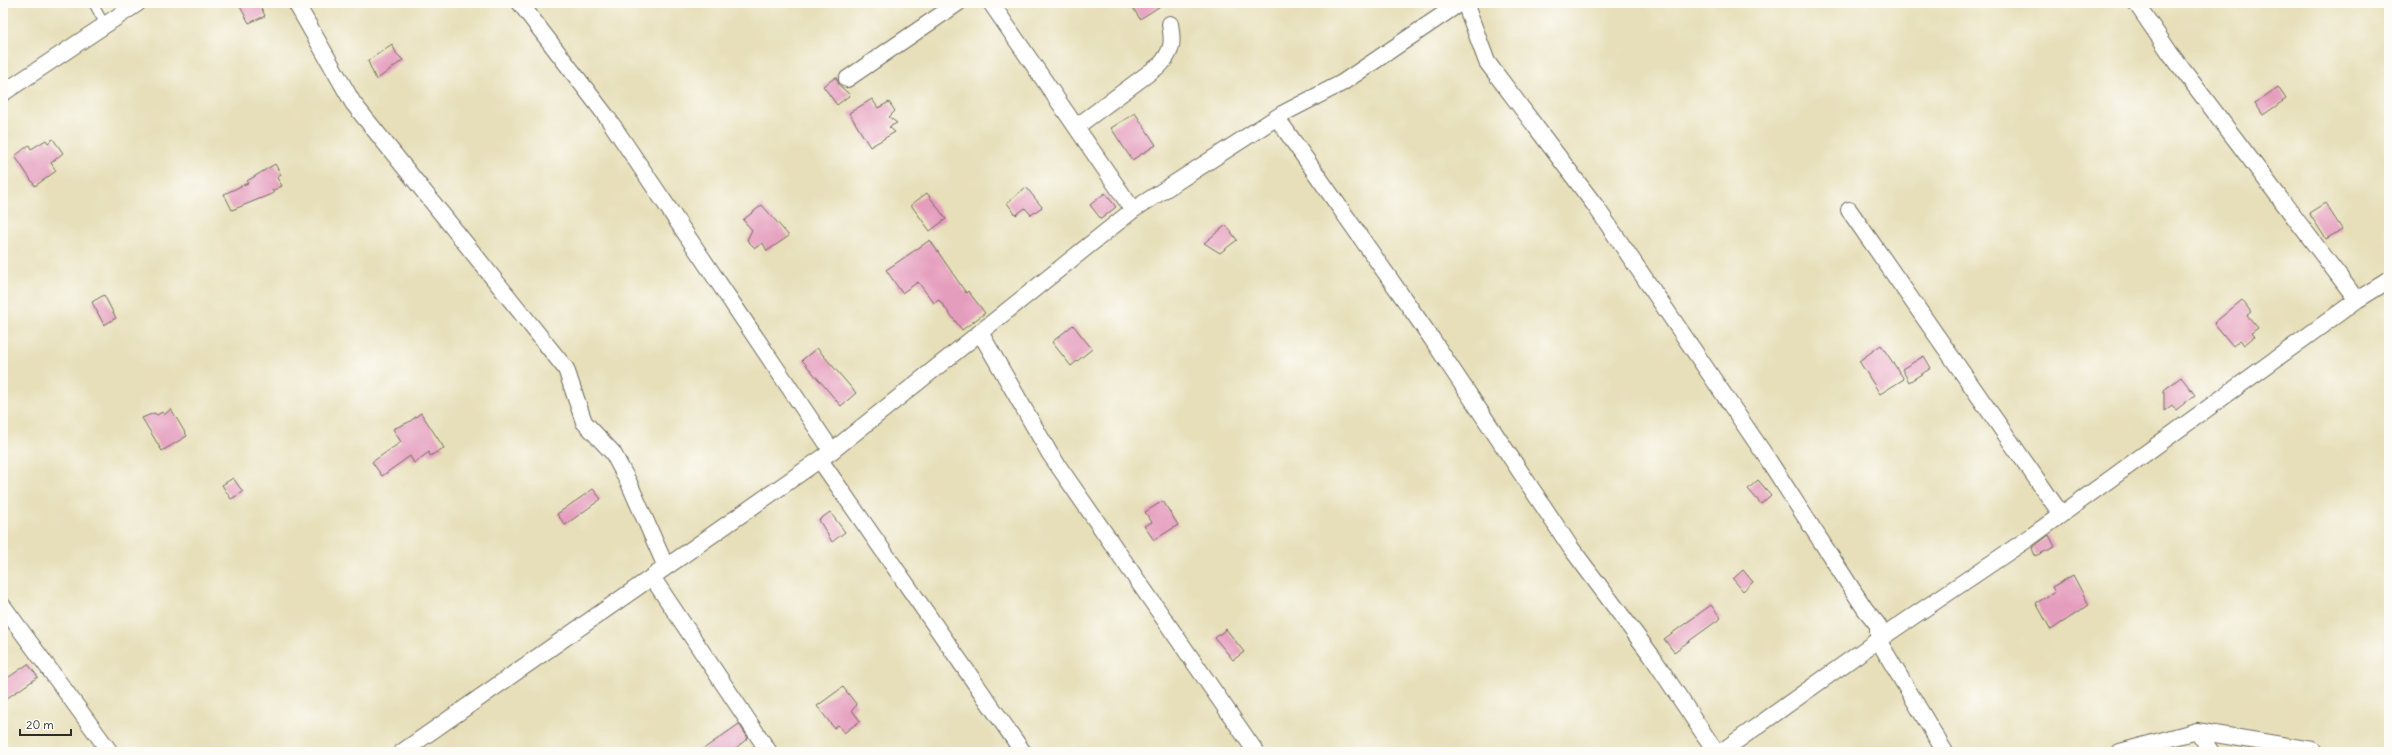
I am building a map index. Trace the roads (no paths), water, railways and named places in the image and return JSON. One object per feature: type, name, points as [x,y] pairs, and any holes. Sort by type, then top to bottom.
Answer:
[{"type":"street","points":[[3,93],[138,3]]},
{"type":"street","points":[[296,3],[353,103],[566,369],[584,422],[613,453],[629,483],[666,567]]},
{"type":"street","points":[[520,3],[607,117],[826,455],[1023,752]]},
{"type":"street","points":[[847,79],[958,3]]},
{"type":"street","points":[[991,3],[1133,210]]},
{"type":"street","points":[[402,752],[826,455],[981,334],[1133,210],[1277,118],[1342,82],[1460,3]]},
{"type":"street","points":[[1465,3],[1487,62],[1594,204],[1767,458],[1865,609],[1878,625],[1878,640],[1945,752]]},
{"type":"street","points":[[2136,3],[2170,53],[2357,300]]},
{"type":"street","points":[[1076,127],[1161,64],[1170,53],[1173,42],[1170,24]]},
{"type":"street","points":[[1277,118],[1432,339],[1571,548],[1651,654],[1716,752]]},
{"type":"street","points":[[1849,210],[2061,514]]},
{"type":"street","points":[[1721,752],[1878,640],[2061,514],[2357,300],[2389,280]]},
{"type":"street","points":[[981,334],[1050,454],[1256,752]]},
{"type":"street","points":[[652,577],[769,752]]},
{"type":"street","points":[[3,606],[110,752]]},
{"type":"street","points":[[2120,752],[2197,732],[2312,750],[2316,752]]},
{"type":"street","points":[[2197,732],[2211,752]]},
{"type":"lane","points":[[93,3],[105,25]]}]
